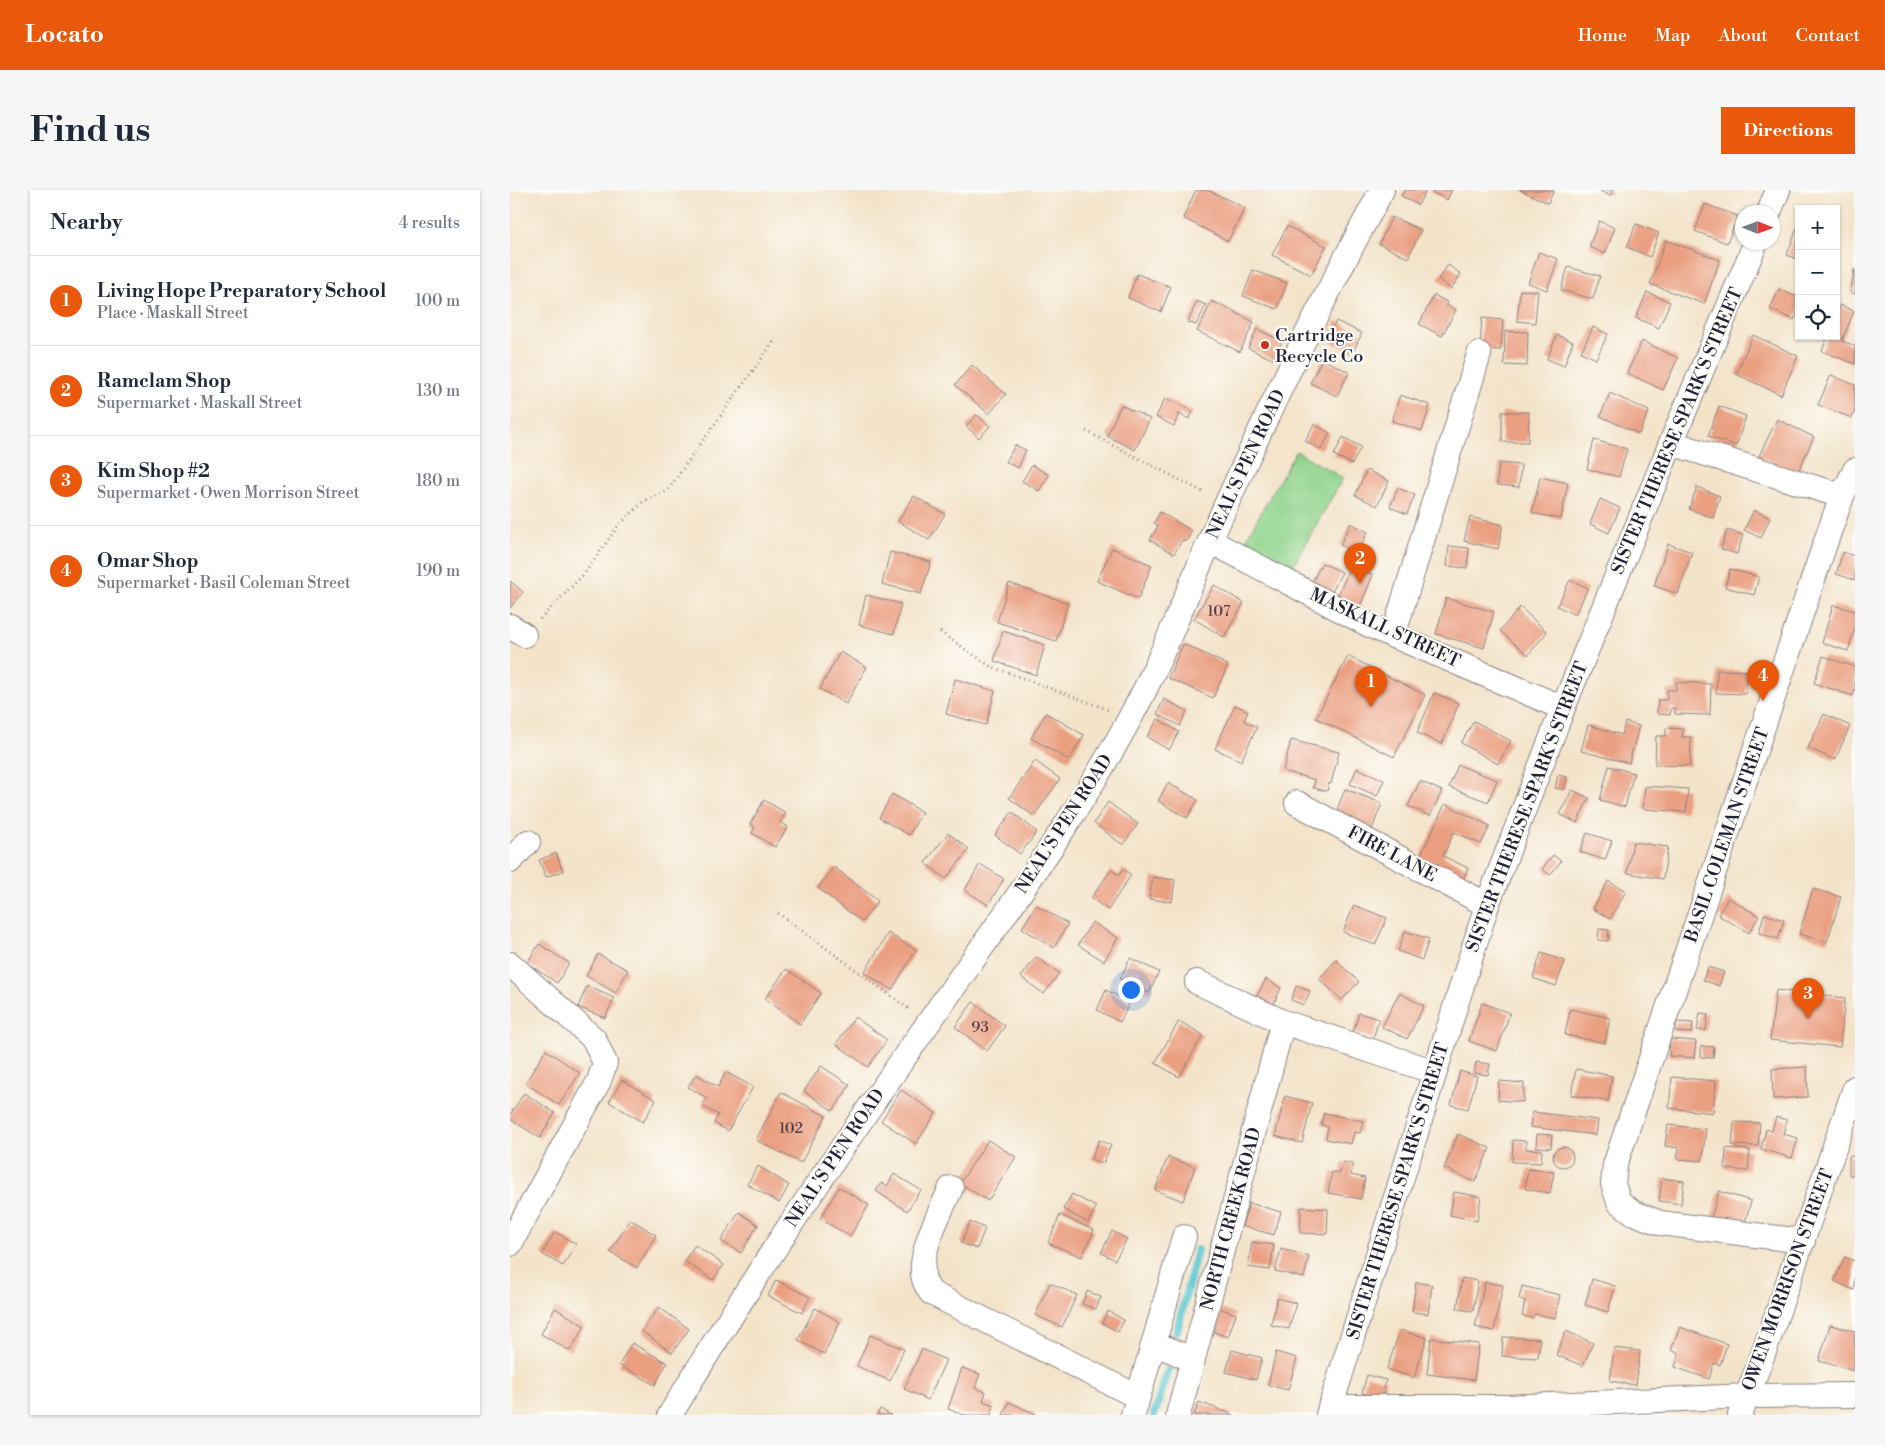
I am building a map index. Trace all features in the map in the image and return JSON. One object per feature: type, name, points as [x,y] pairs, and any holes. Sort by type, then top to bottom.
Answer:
[{"type":"street","name":"NEAL'S PEN ROAD","points":[[670,1415],[770,1254],[928,1023],[1047,856],[1130,718],[1162,656],[1210,541],[1342,263],[1382,190]]},
{"type":"street","points":[[1772,205],[1778,190]]},
{"type":"street","name":"SISTER THERESE SPARK'S STREET","points":[[1329,1411],[1487,904],[1563,708],[1671,443],[1753,250]]},
{"type":"street","points":[[1393,636],[1479,354]]},
{"type":"street","points":[[1671,443],[1842,496]]},
{"type":"street","name":"BASIL COLEMAN STREET","points":[[1803,1240],[1660,1223],[1634,1213],[1619,1202],[1613,1184],[1615,1165],[1842,496],[1855,470]]},
{"type":"street","name":"MASKALL STREET","points":[[1210,541],[1393,636],[1563,708]]},
{"type":"street","name":"FIRE LANE","points":[[1297,803],[1487,904]]},
{"type":"street","points":[[510,861],[528,842]]},
{"type":"street","points":[[510,964],[594,1039],[605,1063],[599,1081],[511,1241]]},
{"type":"street","points":[[1197,982],[1283,1022],[1435,1072]]},
{"type":"street","name":"NORTH CREEK ROAD","points":[[1178,1415],[1283,1022]]},
{"type":"street","name":"OWEN MORRISON STREET","points":[[1743,1405],[1765,1349],[1855,1088]]},
{"type":"street","points":[[951,1188],[932,1230],[923,1263],[924,1279],[931,1293],[1136,1406],[1184,1237]]},
{"type":"street","points":[[1154,1343],[1193,1360]]},
{"type":"street","points":[[1329,1411],[1506,1411],[1743,1405],[1855,1395]]},
{"type":"path","points":[[517,630],[585,573],[618,526],[644,501],[667,491],[774,341]]},
{"type":"path","points":[[1086,431],[1227,504]]},
{"type":"path","points":[[940,632],[990,666],[1130,718]]},
{"type":"path","points":[[778,914],[928,1023]]},
{"type":"green space","points":[[1296,451],[1343,478],[1289,573],[1242,546]]},
{"type":"building","points":[[1196,190],[1208,190],[1245,208],[1228,241],[1183,218]]},
{"type":"building","points":[[1405,190],[1426,190],[1418,205],[1401,196]]},
{"type":"building","points":[[1428,190],[1452,190],[1447,200]]},
{"type":"building","points":[[1520,190],[1554,190],[1548,203]]},
{"type":"building","points":[[1599,190],[1613,190],[1610,196]]},
{"type":"building","points":[[1705,204],[1735,215],[1735,223],[1727,243],[1695,231]]},
{"type":"building","points":[[1392,217],[1421,230],[1408,258],[1379,244]]},
{"type":"building","points":[[1599,221],[1615,228],[1605,254],[1589,247]]},
{"type":"building","points":[[1636,224],[1659,233],[1650,257],[1627,247]]},
{"type":"building","points":[[1287,226],[1326,246],[1311,275],[1272,255]]},
{"type":"building","points":[[1795,233],[1795,258],[1787,255]]},
{"type":"building","points":[[1666,240],[1720,260],[1704,304],[1650,284]]},
{"type":"building","points":[[1539,252],[1558,259],[1547,290],[1528,283]]},
{"type":"building","points":[[1448,265],[1461,274],[1451,289],[1438,279]]},
{"type":"building","points":[[1568,267],[1600,276],[1593,299],[1561,290]]},
{"type":"building","points":[[1253,270],[1287,283],[1277,309],[1243,296]]},
{"type":"building","points":[[1855,270],[1855,294],[1851,293]]},
{"type":"building","points":[[1137,274],[1171,287],[1161,312],[1128,298]]},
{"type":"building","points":[[1779,289],[1795,296],[1794,320],[1770,309]]},
{"type":"building","points":[[1520,290],[1538,291],[1535,323],[1517,321]]},
{"type":"building","points":[[1647,292],[1670,302],[1659,328],[1636,318]]},
{"type":"building","points":[[1434,295],[1447,302],[1446,305],[1456,310],[1442,336],[1419,324]]},
{"type":"building","points":[[1197,301],[1206,305],[1196,325],[1188,322]]},
{"type":"building","points":[[1212,301],[1254,322],[1240,352],[1197,331]]},
{"type":"building","points":[[1840,305],[1854,311],[1842,341],[1855,346],[1855,364],[1822,351],[1826,340],[1840,340]]},
{"type":"building","points":[[1482,318],[1503,320],[1501,350],[1480,349]]},
{"type":"building","points":[[1336,321],[1362,333],[1353,352],[1327,340]]},
{"type":"building","points":[[1593,327],[1608,334],[1596,359],[1581,352]]},
{"type":"building","name":"Cartridge Recycle Co","points":[[1257,329],[1282,341],[1274,360],[1248,348]]},
{"type":"building","points":[[1505,331],[1528,332],[1527,366],[1504,365]]},
{"type":"building","points":[[1557,335],[1573,342],[1564,366],[1547,359]]},
{"type":"building","points":[[1753,335],[1798,356],[1781,395],[1736,374]]},
{"type":"building","points":[[1642,341],[1678,358],[1663,390],[1627,373]]},
{"type":"building","points":[[1322,359],[1349,372],[1337,396],[1310,383]]},
{"type":"building","points":[[972,365],[1006,394],[989,414],[955,385]]},
{"type":"building","points":[[1831,375],[1855,385],[1855,410],[1852,418],[1818,405]]},
{"type":"building","points":[[1610,393],[1649,411],[1639,434],[1600,416]]},
{"type":"building","points":[[1400,395],[1430,405],[1422,431],[1392,421]]},
{"type":"building","points":[[1165,398],[1193,411],[1189,419],[1179,414],[1174,426],[1156,417]]},
{"type":"building","points":[[1121,405],[1150,419],[1135,450],[1107,436]]},
{"type":"building","points":[[1719,406],[1746,416],[1736,446],[1708,436]]},
{"type":"building","points":[[1502,412],[1529,412],[1528,442],[1502,442]]},
{"type":"building","points":[[977,415],[990,426],[979,438],[966,426]]},
{"type":"building","points":[[1777,419],[1814,437],[1797,474],[1759,456]]},
{"type":"building","points":[[1314,424],[1330,433],[1321,450],[1305,441]]},
{"type":"building","points":[[1343,437],[1361,447],[1352,464],[1334,455]]},
{"type":"building","points":[[1594,440],[1627,449],[1619,477],[1587,469]]},
{"type":"building","points":[[1015,445],[1026,450],[1018,468],[1006,462]]},
{"type":"building","points":[[1499,463],[1521,465],[1519,487],[1497,485]]},
{"type":"building","points":[[1032,465],[1049,475],[1039,491],[1022,481]]},
{"type":"building","points":[[1367,470],[1389,481],[1377,506],[1355,495]]},
{"type":"building","points":[[1540,477],[1568,483],[1561,519],[1532,513]]},
{"type":"building","points":[[1697,487],[1720,496],[1713,518],[1689,509]]},
{"type":"building","points":[[1398,488],[1415,495],[1407,514],[1390,507]]},
{"type":"building","points":[[914,496],[945,514],[929,540],[898,521]]},
{"type":"building","points":[[1600,499],[1620,508],[1609,533],[1590,524]]},
{"type":"building","points":[[1754,510],[1770,518],[1761,538],[1744,530]]},
{"type":"building","points":[[1160,512],[1192,531],[1186,542],[1182,540],[1174,554],[1150,540],[1158,526],[1154,523]]},
{"type":"building","points":[[1470,517],[1503,525],[1498,549],[1464,541]]},
{"type":"building","points":[[1351,523],[1368,532],[1357,554],[1340,545]]},
{"type":"building","points":[[1727,530],[1743,535],[1737,554],[1721,549]]},
{"type":"building","points":[[1668,544],[1692,552],[1678,594],[1654,586]]},
{"type":"building","points":[[1449,546],[1469,548],[1467,568],[1447,566]]},
{"type":"building","points":[[1112,548],[1152,565],[1138,599],[1097,581]]},
{"type":"building","points":[[890,552],[931,562],[921,594],[882,584]]},
{"type":"building","points":[[1843,552],[1855,556],[1855,580],[1836,574]]},
{"type":"building","points":[[1322,563],[1342,572],[1332,592],[1312,582]]},
{"type":"building","points":[[1351,566],[1373,575],[1358,611],[1335,601]]},
{"type":"building","points":[[1730,569],[1759,577],[1754,595],[1725,587]]},
{"type":"building","points":[[1570,580],[1588,588],[1575,615],[1557,606]]},
{"type":"building","points":[[510,581],[523,592],[510,608]]},
{"type":"building","points":[[1009,583],[1068,603],[1056,641],[997,622]]},
{"type":"building","points":[[1214,585],[1244,603],[1224,637],[1194,619]]},
{"type":"building","points":[[866,595],[901,604],[894,634],[859,625]]},
{"type":"building","points":[[1446,598],[1494,612],[1484,648],[1436,634]]},
{"type":"building","points":[[1833,605],[1855,611],[1855,628],[1848,651],[1822,643]]},
{"type":"building","points":[[1520,607],[1547,632],[1528,655],[1500,631]]},
{"type":"building","points":[[1003,631],[1045,645],[1036,675],[994,661]]},
{"type":"building","points":[[1183,644],[1228,665],[1213,698],[1168,678]]},
{"type":"building","points":[[840,652],[867,667],[846,704],[820,689]]},
{"type":"building","points":[[1348,656],[1425,695],[1394,757],[1316,718]]},
{"type":"building","points":[[1823,656],[1855,667],[1855,689],[1853,696],[1814,683]]},
{"type":"building","points":[[1717,670],[1748,671],[1746,694],[1716,693]]},
{"type":"building","points":[[955,679],[995,691],[986,725],[946,714]]},
{"type":"building","points":[[1676,682],[1711,684],[1710,715],[1675,714],[1675,708],[1671,708],[1670,715],[1657,714],[1658,700],[1667,700],[1667,690],[1676,690]]},
{"type":"building","points":[[1434,693],[1459,703],[1442,744],[1417,733]]},
{"type":"building","points":[[1164,699],[1187,711],[1180,726],[1157,714]]},
{"type":"building","points":[[1235,705],[1248,711],[1244,721],[1257,727],[1241,761],[1215,749]]},
{"type":"building","points":[[1046,713],[1084,735],[1069,760],[1031,738]]},
{"type":"building","points":[[1824,714],[1850,726],[1835,760],[1808,748]]},
{"type":"building","points":[[1158,719],[1179,732],[1169,750],[1147,737]]},
{"type":"building","points":[[1474,721],[1511,741],[1498,764],[1461,743]]},
{"type":"building","points":[[1625,722],[1639,726],[1629,763],[1581,751],[1588,725],[1622,735]]},
{"type":"building","points":[[1666,728],[1683,729],[1682,737],[1691,737],[1690,766],[1655,765],[1656,736],[1666,736]]},
{"type":"building","points":[[1291,740],[1339,752],[1331,784],[1329,783],[1327,791],[1313,788],[1315,780],[1283,771]]},
{"type":"building","points":[[1035,761],[1060,779],[1034,816],[1009,798]]},
{"type":"building","points":[[1458,765],[1497,780],[1488,802],[1449,787]]},
{"type":"building","points":[[1609,766],[1634,773],[1625,807],[1600,800]]},
{"type":"building","points":[[1357,768],[1384,780],[1377,796],[1350,784]]},
{"type":"building","points":[[1558,775],[1567,777],[1564,790],[1555,788]]},
{"type":"building","points":[[1420,781],[1442,791],[1430,816],[1408,806]]},
{"type":"building","points":[[1168,783],[1198,800],[1187,818],[1158,801]]},
{"type":"building","points":[[1645,786],[1688,789],[1686,812],[1643,809]]},
{"type":"building","points":[[1345,789],[1382,803],[1371,832],[1334,818]]},
{"type":"building","points":[[1572,790],[1589,798],[1577,823],[1560,814]]},
{"type":"building","points":[[892,794],[922,812],[909,835],[879,818]]},
{"type":"building","points":[[764,800],[786,813],[780,822],[788,827],[775,847],[752,833],[755,827],[750,824]]},
{"type":"building","points":[[1108,802],[1138,824],[1123,845],[1094,823]]},
{"type":"building","points":[[1445,804],[1490,826],[1481,844],[1454,832],[1443,856],[1468,868],[1460,886],[1416,865]]},
{"type":"building","points":[[1012,812],[1037,832],[1020,854],[995,835]]},
{"type":"building","points":[[948,833],[969,849],[946,879],[925,863]]},
{"type":"building","points":[[1587,833],[1612,841],[1605,860],[1580,852]]},
{"type":"building","points":[[1633,842],[1668,847],[1663,879],[1627,873]]},
{"type":"building","points":[[556,853],[563,871],[546,877],[539,860]]},
{"type":"building","points":[[1553,855],[1561,861],[1550,875],[1542,869]]},
{"type":"building","points":[[980,864],[1004,879],[988,905],[965,890]]},
{"type":"building","points":[[834,867],[878,901],[862,922],[818,888]]},
{"type":"building","points":[[1123,869],[1131,875],[1108,910],[1091,898],[1111,870],[1119,875]]},
{"type":"building","points":[[1153,877],[1175,880],[1172,902],[1149,899]]},
{"type":"building","points":[[1608,881],[1626,891],[1610,919],[1593,909]]},
{"type":"building","points":[[1813,889],[1841,897],[1827,942],[1799,934]]},
{"type":"building","points":[[1728,898],[1759,916],[1749,933],[1718,915]]},
{"type":"building","points":[[1036,905],[1068,924],[1054,948],[1022,928]]},
{"type":"building","points":[[1354,905],[1387,918],[1375,945],[1343,932]]},
{"type":"building","points":[[1764,914],[1784,920],[1778,939],[1759,933]]},
{"type":"building","points":[[1092,922],[1118,938],[1104,961],[1078,945]]},
{"type":"building","points":[[1599,929],[1609,930],[1608,941],[1598,940]]},
{"type":"building","points":[[1405,931],[1429,939],[1422,960],[1398,951]]},
{"type":"building","points":[[888,933],[916,950],[892,990],[864,973]]},
{"type":"building","points":[[539,944],[569,963],[557,983],[527,963]]},
{"type":"building","points":[[1541,953],[1565,961],[1556,986],[1533,978]]},
{"type":"building","points":[[598,954],[628,970],[616,993],[586,976]]},
{"type":"building","points":[[1036,957],[1059,973],[1044,994],[1021,977]]},
{"type":"building","points":[[1130,958],[1159,972],[1149,993],[1120,979]]},
{"type":"building","points":[[1336,960],[1359,982],[1342,1000],[1319,979]]},
{"type":"building","points":[[1708,967],[1724,972],[1719,986],[1703,980]]},
{"type":"building","points":[[786,969],[821,993],[800,1024],[765,999]]},
{"type":"building","points":[[1266,979],[1281,988],[1270,1011],[1253,1003]]},
{"type":"building","points":[[587,986],[614,998],[605,1018],[578,1007]]},
{"type":"building","points":[[1296,986],[1310,991],[1304,1005],[1291,1000]]},
{"type":"building","points":[[1106,990],[1130,1002],[1120,1022],[1097,1010]]},
{"type":"building","points":[[1776,990],[1845,998],[1840,1047],[1770,1040]]},
{"type":"building","points":[[1399,993],[1424,1006],[1407,1039],[1382,1027]]},
{"type":"building","points":[[973,1002],[1005,1026],[987,1051],[955,1027]]},
{"type":"building","points":[[1482,1003],[1510,1013],[1497,1051],[1469,1041]]},
{"type":"building","points":[[1570,1009],[1610,1018],[1605,1043],[1565,1035]]},
{"type":"building","points":[[1359,1013],[1379,1019],[1373,1039],[1353,1032]]},
{"type":"building","points":[[1700,1013],[1708,1014],[1706,1031],[1697,1030]]},
{"type":"building","points":[[855,1017],[887,1040],[868,1067],[836,1044]]},
{"type":"building","points":[[1179,1021],[1203,1035],[1179,1077],[1155,1063]]},
{"type":"building","points":[[1676,1022],[1693,1023],[1692,1033],[1676,1032]]},
{"type":"building","points":[[1670,1039],[1696,1041],[1694,1058],[1669,1056]]},
{"type":"building","points":[[1701,1046],[1714,1047],[1713,1058],[1701,1057]]},
{"type":"building","points":[[546,1050],[580,1073],[559,1105],[525,1083]]},
{"type":"building","points":[[1476,1062],[1490,1064],[1488,1075],[1474,1073]]},
{"type":"building","points":[[821,1066],[850,1085],[833,1111],[804,1091]]},
{"type":"building","points":[[1807,1067],[1808,1097],[1773,1099],[1772,1069]]},
{"type":"building","points":[[1576,1069],[1612,1076],[1608,1101],[1571,1095]]},
{"type":"building","points":[[1460,1071],[1477,1076],[1468,1109],[1451,1105]]},
{"type":"building","points":[[726,1072],[753,1087],[728,1131],[714,1123],[718,1115],[702,1106],[707,1098],[688,1087],[696,1074],[718,1087]]},
{"type":"building","points":[[1672,1077],[1716,1081],[1713,1113],[1669,1108]]},
{"type":"building","points":[[622,1080],[656,1100],[643,1122],[609,1102]]},
{"type":"building","points":[[1499,1081],[1524,1083],[1523,1102],[1498,1100]]},
{"type":"building","points":[[901,1090],[936,1113],[916,1144],[881,1121]]},
{"type":"building","points":[[781,1092],[826,1116],[801,1163],[756,1140]]},
{"type":"building","points":[[524,1093],[555,1113],[540,1138],[510,1119],[510,1115]]},
{"type":"building","points":[[1285,1096],[1312,1103],[1302,1143],[1275,1136]]},
{"type":"building","points":[[1532,1112],[1598,1120],[1596,1135],[1530,1127]]},
{"type":"building","points":[[1324,1113],[1363,1121],[1360,1133],[1354,1132],[1351,1144],[1326,1139],[1328,1127],[1321,1125]]},
{"type":"building","points":[[1776,1117],[1787,1120],[1783,1134],[1798,1138],[1792,1158],[1761,1149],[1766,1129],[1772,1131]]},
{"type":"building","points":[[1734,1122],[1760,1123],[1758,1146],[1732,1145]]},
{"type":"building","points":[[1668,1125],[1706,1129],[1702,1161],[1677,1159],[1679,1148],[1665,1146]]},
{"type":"building","points":[[1458,1134],[1490,1148],[1475,1182],[1444,1168]]},
{"type":"building","points":[[1537,1134],[1552,1135],[1551,1148],[1536,1147]]},
{"type":"building","points":[[988,1140],[1016,1157],[988,1201],[960,1183]]},
{"type":"building","points":[[1099,1140],[1111,1145],[1103,1164],[1091,1159]]},
{"type":"building","points":[[1513,1140],[1526,1141],[1526,1149],[1542,1150],[1541,1163],[1512,1162]]},
{"type":"building","points":[[1563,1147],[1570,1150],[1573,1157],[1570,1164],[1563,1167],[1556,1164],[1553,1157],[1556,1150]]},
{"type":"building","points":[[1726,1148],[1750,1150],[1748,1171],[1725,1169]]},
{"type":"building","points":[[1849,1156],[1855,1156],[1855,1175],[1849,1175]]},
{"type":"building","points":[[1168,1157],[1195,1167],[1183,1201],[1155,1190]]},
{"type":"building","points":[[1343,1162],[1353,1164],[1351,1175],[1365,1178],[1361,1199],[1328,1193],[1332,1172],[1340,1173]]},
{"type":"building","points":[[758,1166],[789,1185],[779,1203],[747,1184]]},
{"type":"building","points":[[1528,1169],[1554,1172],[1550,1193],[1525,1189]]},
{"type":"building","points":[[894,1174],[921,1190],[907,1211],[876,1191],[881,1183],[887,1186]]},
{"type":"building","points":[[1662,1178],[1684,1181],[1681,1204],[1659,1201]]},
{"type":"building","points":[[839,1187],[869,1205],[850,1236],[820,1219]]},
{"type":"building","points":[[1719,1191],[1751,1201],[1743,1230],[1710,1221]]},
{"type":"building","points":[[1454,1192],[1481,1197],[1477,1221],[1450,1215]]},
{"type":"building","points":[[1072,1194],[1096,1207],[1088,1223],[1063,1209]]},
{"type":"building","points":[[1249,1203],[1281,1212],[1274,1235],[1242,1226]]},
{"type":"building","points":[[1301,1207],[1328,1209],[1327,1234],[1300,1233]]},
{"type":"building","points":[[739,1212],[758,1225],[741,1253],[721,1241]]},
{"type":"building","points":[[1060,1215],[1094,1230],[1082,1257],[1048,1243]]},
{"type":"building","points":[[630,1219],[656,1235],[637,1268],[610,1252]]},
{"type":"building","points":[[970,1222],[985,1228],[977,1249],[961,1243]]},
{"type":"building","points":[[1112,1231],[1127,1239],[1115,1260],[1101,1253]]},
{"type":"building","points":[[555,1232],[576,1244],[563,1266],[542,1254]]},
{"type":"building","points":[[1252,1242],[1274,1245],[1270,1270],[1248,1267]]},
{"type":"building","points":[[695,1245],[724,1265],[713,1280],[684,1261]]},
{"type":"building","points":[[1281,1249],[1309,1256],[1304,1278],[1275,1271]]},
{"type":"building","points":[[1845,1257],[1855,1261],[1854,1290],[1834,1281]]},
{"type":"building","points":[[1462,1278],[1478,1281],[1473,1311],[1457,1309]]},
{"type":"building","points":[[1592,1279],[1615,1286],[1608,1312],[1585,1305]]},
{"type":"building","points":[[776,1280],[810,1297],[802,1313],[768,1296]]},
{"type":"building","points":[[1416,1282],[1432,1285],[1428,1314],[1412,1312]]},
{"type":"building","points":[[1485,1282],[1503,1285],[1494,1331],[1475,1327]]},
{"type":"building","points":[[1050,1283],[1077,1295],[1062,1327],[1035,1315]]},
{"type":"building","points":[[1522,1286],[1560,1295],[1555,1318],[1535,1314],[1532,1318],[1522,1316],[1525,1301],[1519,1299]]},
{"type":"building","points":[[1087,1291],[1101,1297],[1096,1309],[1082,1304]]},
{"type":"building","points":[[1277,1298],[1296,1303],[1289,1329],[1271,1325]]},
{"type":"building","points":[[1213,1306],[1236,1314],[1228,1337],[1205,1329]]},
{"type":"building","points":[[659,1307],[689,1329],[672,1353],[642,1331]]},
{"type":"building","points":[[555,1308],[585,1326],[570,1351],[541,1334]]},
{"type":"building","points":[[815,1308],[840,1322],[824,1354],[798,1340]]},
{"type":"building","points":[[1108,1311],[1124,1320],[1118,1332],[1102,1323]]},
{"type":"building","points":[[1830,1325],[1855,1331],[1855,1371],[1819,1361]]},
{"type":"building","points":[[1680,1327],[1727,1344],[1720,1365],[1714,1363],[1709,1379],[1675,1367],[1679,1353],[1671,1350]]},
{"type":"building","points":[[1400,1330],[1427,1338],[1414,1378],[1387,1369]]},
{"type":"building","points":[[1566,1331],[1593,1343],[1583,1366],[1556,1355]]},
{"type":"building","points":[[870,1335],[904,1349],[890,1381],[857,1366]]},
{"type":"building","points":[[1503,1337],[1540,1339],[1538,1358],[1502,1356]]},
{"type":"building","points":[[1431,1338],[1479,1344],[1474,1380],[1427,1374]]},
{"type":"building","points":[[632,1343],[667,1363],[655,1385],[619,1365]]},
{"type":"building","points":[[1614,1348],[1640,1351],[1636,1385],[1610,1381]]},
{"type":"building","points":[[922,1349],[946,1360],[928,1400],[904,1389]]},
{"type":"building","points":[[1232,1350],[1262,1358],[1256,1380],[1226,1372]]},
{"type":"building","points":[[1276,1352],[1297,1358],[1288,1390],[1268,1385]]},
{"type":"building","points":[[962,1368],[980,1374],[975,1388],[986,1392],[983,1401],[994,1405],[991,1415],[964,1415],[948,1409]]},
{"type":"building","points":[[1367,1375],[1386,1380],[1382,1398],[1362,1393]]},
{"type":"building","points":[[1009,1402],[1038,1415],[1003,1415]]},
{"type":"building","points":[[1199,1402],[1234,1415],[1194,1415]]},
{"type":"building","points":[[880,1409],[891,1415],[877,1415]]},
{"type":"waterway","points":[[1177,1331],[1197,1250]]},
{"type":"waterway","points":[[1154,1415],[1168,1371]]},
{"type":"place","name":"Cartridge Recycle Co","points":[[1265,345]]},
{"type":"place","name":"Ramclam Shop","points":[[1360,584]]},
{"type":"place","name":"Omar Shop","points":[[1763,701]]},
{"type":"place","name":"Living Hope Preparatory School","points":[[1371,707]]},
{"type":"place","name":"Kim Shop #2","points":[[1808,1019]]}]
